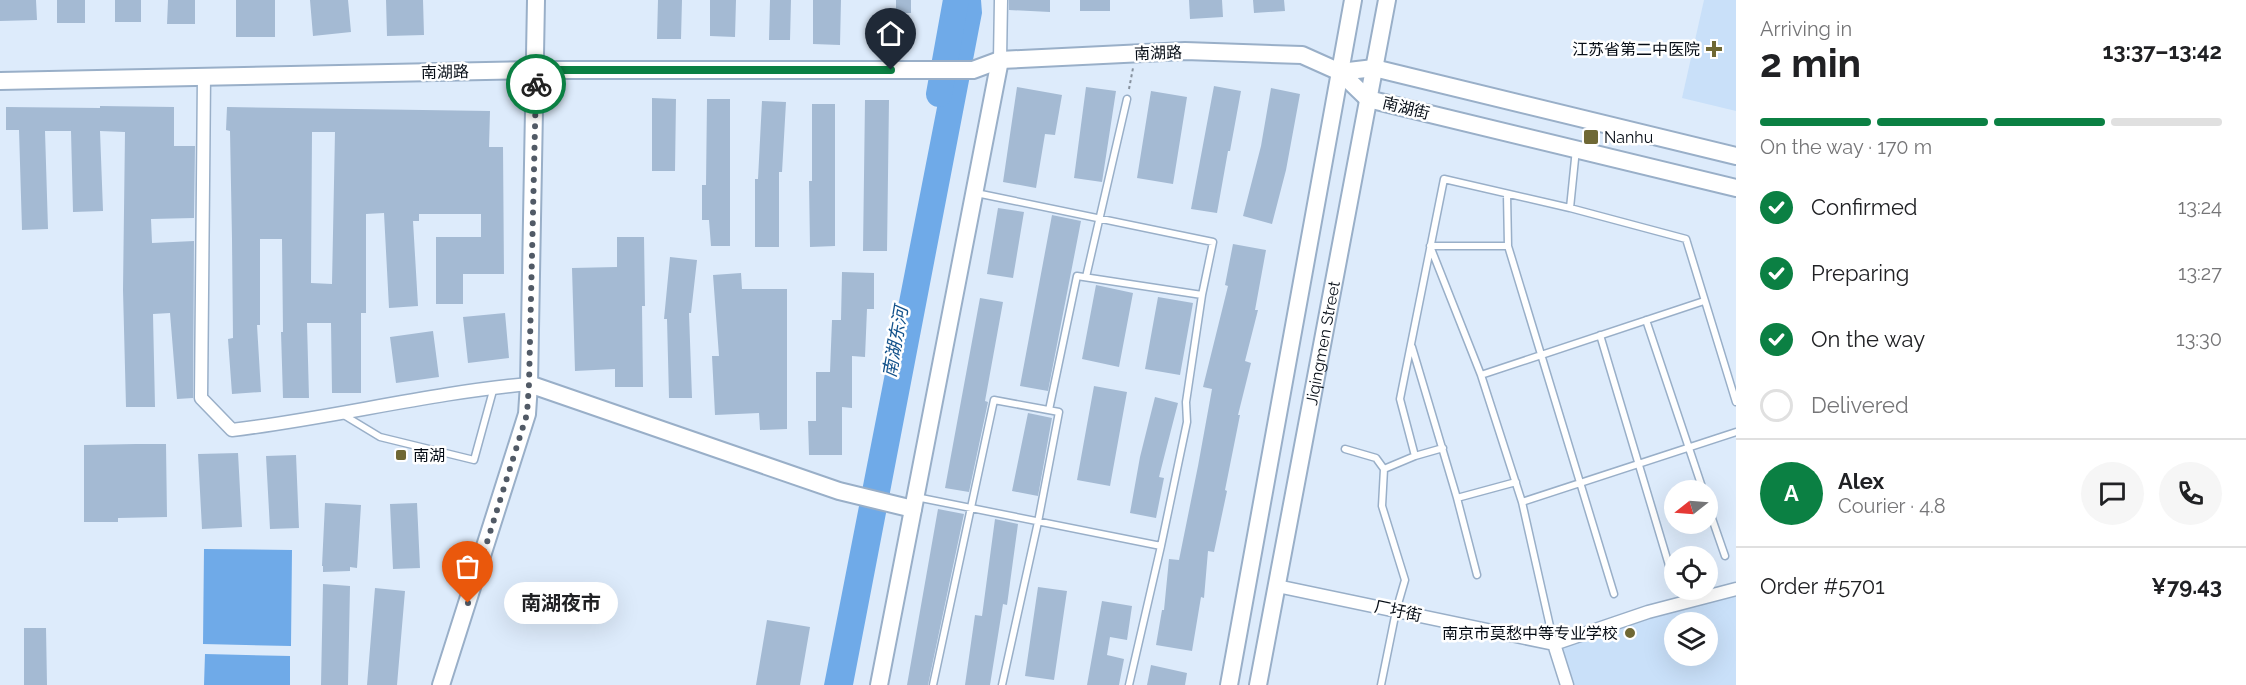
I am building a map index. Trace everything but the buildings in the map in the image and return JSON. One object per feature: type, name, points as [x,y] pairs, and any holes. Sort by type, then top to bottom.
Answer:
[{"type":"street","points":[[441,685],[527,414],[536,0]]},
{"type":"street","points":[[879,685],[1000,60],[1001,0]]},
{"type":"street","name":"Jiqingmen Street","points":[[1229,685],[1353,0]]},
{"type":"street","name":"Jiqingmen Street","points":[[1258,685],[1387,0]]},
{"type":"street","name":"南湖路","points":[[0,81],[536,70],[973,70],[1000,60],[1185,51],[1302,55],[1340,72]]},
{"type":"street","name":"南湖街","points":[[1340,72],[1374,68],[1736,156]]},
{"type":"street","name":"南湖街","points":[[1340,72],[1368,99],[1736,188]]},
{"type":"street","points":[[204,76],[201,398],[232,430],[292,423],[494,387],[529,384],[839,491],[880,500],[914,503]]},
{"type":"street","name":"厂圩街","points":[[1277,586],[1554,644]]},
{"type":"street","points":[[1567,685],[1554,644],[1648,612],[1736,589]]},
{"type":"lane","points":[[1086,277],[1127,99]]},
{"type":"lane","points":[[1570,208],[1576,149]]},
{"type":"lane","points":[[1415,456],[1400,399],[1444,179],[1570,208],[1686,239],[1736,402]]},
{"type":"lane","points":[[973,192],[1213,242],[1202,295],[1186,402],[1187,422],[1129,685]]},
{"type":"lane","points":[[1507,194],[1508,246],[1614,594]]},
{"type":"lane","points":[[1430,246],[1508,246]]},
{"type":"lane","points":[[1430,246],[1481,375],[1516,482],[1554,644]]},
{"type":"lane","points":[[1049,410],[1077,276],[1202,295]]},
{"type":"lane","points":[[1481,375],[1704,301]]},
{"type":"lane","points":[[1646,320],[1699,480]]},
{"type":"lane","points":[[1600,335],[1664,549]]},
{"type":"lane","points":[[1411,343],[1443,448],[1477,575]]},
{"type":"lane","points":[[341,414],[380,437],[474,460],[494,387]]},
{"type":"lane","points":[[933,685],[994,400],[1059,412],[1038,522],[1002,685]]},
{"type":"lane","points":[[1522,502],[1736,432]]},
{"type":"lane","points":[[1384,469],[1415,456],[1443,448]]},
{"type":"lane","points":[[1345,449],[1376,458],[1384,469],[1382,506],[1405,580],[1396,611],[1381,685]]},
{"type":"lane","points":[[1457,498],[1516,482]]},
{"type":"lane","points":[[914,503],[971,508],[1161,546]]},
{"type":"lane","points":[[1717,534],[1725,556]]},
{"type":"path","points":[[1127,99],[1135,54]]},
{"type":"shaded area","name":"江苏省第二中医院","points":[[1704,0],[1736,0],[1736,111],[1682,98]]},
{"type":"shaded area","name":"南京市莫愁中等专业学校","points":[[1736,589],[1736,685],[1567,685],[1554,644],[1700,600],[1718,600],[1718,594]]},
{"type":"water","points":[[958,0],[981,0],[982,13],[853,685],[824,685]]},
{"type":"water","points":[[204,549],[292,550],[291,646],[203,644]]},
{"type":"water","points":[[205,654],[290,656],[290,685],[204,685]]},
{"type":"waterway","name":"南湖东河","points":[[939,94],[956,0]]},
{"type":"way so far","points":[[468,603],[527,414],[536,84]]},
{"type":"place","name":"江苏省第二中医院","points":[[1714,49]]},
{"type":"place","name":"Nanhu","points":[[1591,137]]},
{"type":"place","name":"南湖","points":[[401,455]]},
{"type":"place","name":"南湖夜市","points":[[468,603]]},
{"type":"place","name":"南京市莫愁中等专业学校","points":[[1630,633]]},
{"type":"route","points":[[536,84],[536,70],[891,70]]}]
